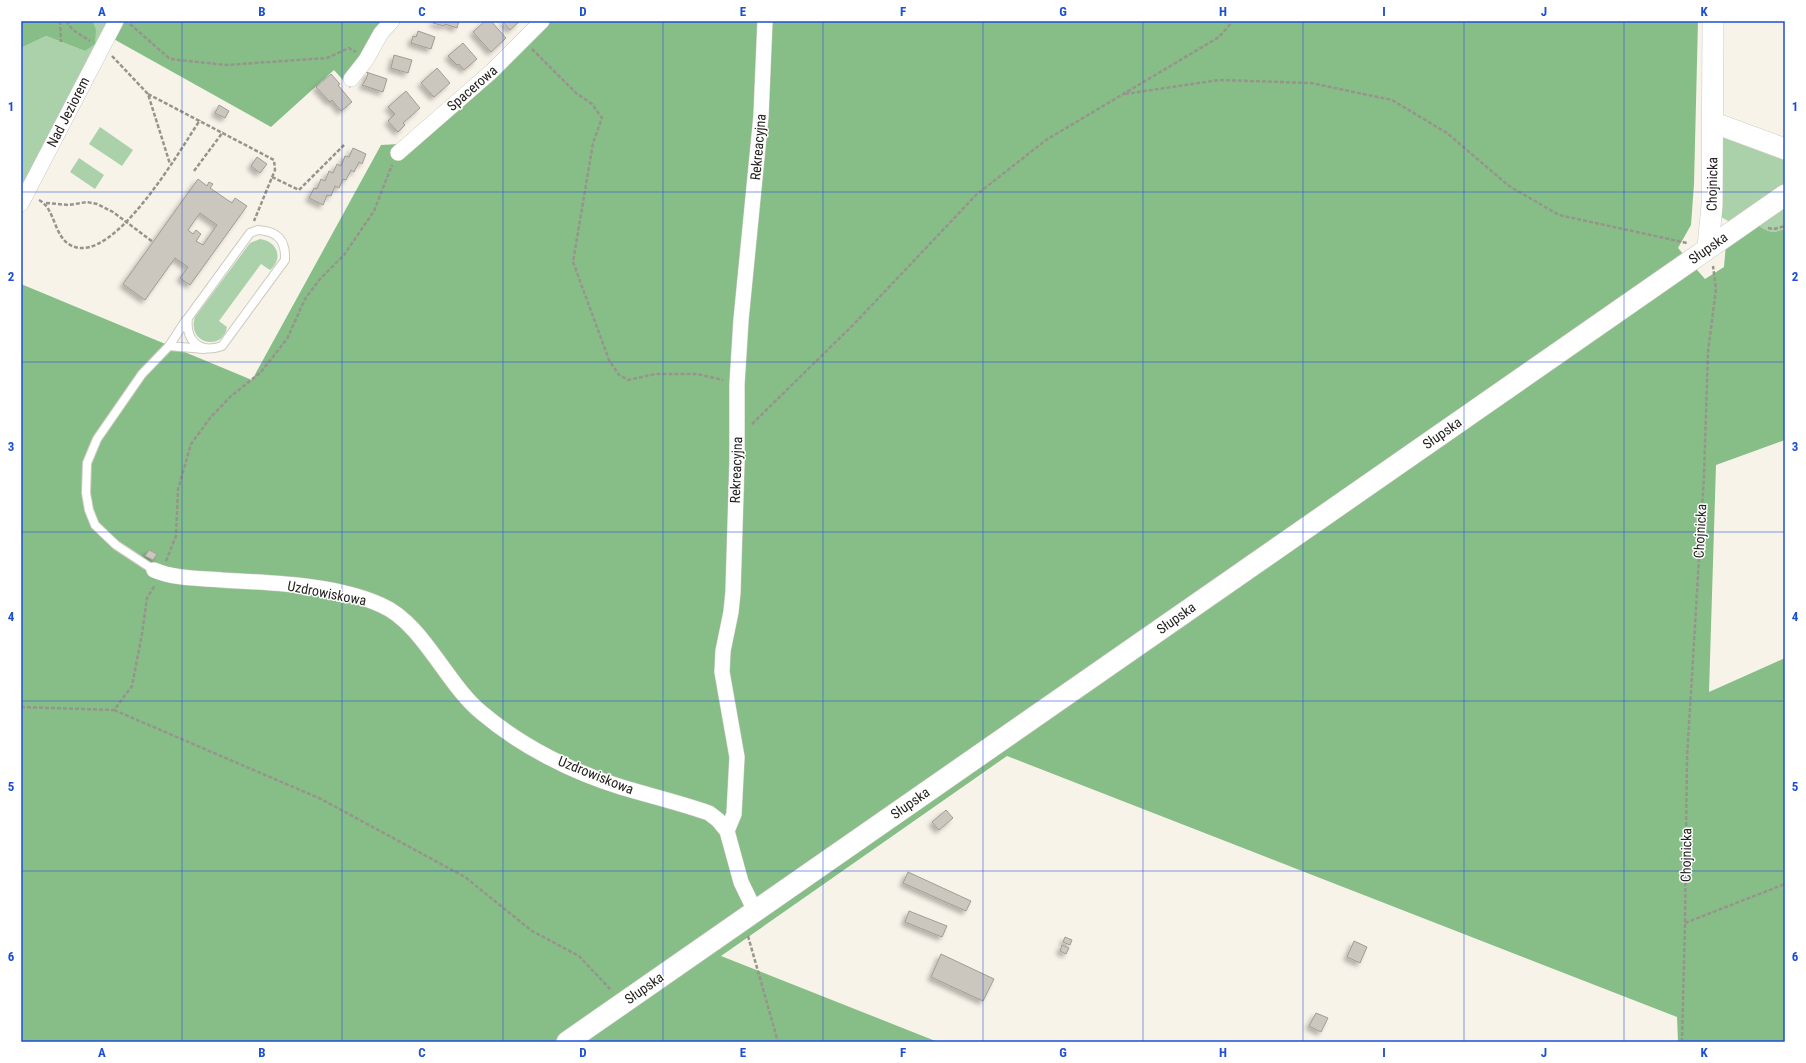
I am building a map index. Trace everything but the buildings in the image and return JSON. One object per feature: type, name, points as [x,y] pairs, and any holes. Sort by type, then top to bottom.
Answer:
[{"type":"street","name":"Nad Jeziorem","points":[[24,199],[101,47],[116,21]]},
{"type":"street","points":[[351,79],[367,58],[382,33],[392,21]]},
{"type":"street","name":"Spacerowa","points":[[398,152],[492,71],[542,21]]},
{"type":"street","name":"Rekreacyjna","points":[[727,831],[734,814],[737,757],[722,672],[723,651],[731,612],[733,592],[737,384],[741,320],[761,123],[765,21]]},
{"type":"street","name":"Chojnicka","points":[[1708,247],[1712,205],[1714,21]]},
{"type":"street","points":[[1712,122],[1785,149]]},
{"type":"street","name":"Słupska","points":[[567,1042],[623,1003],[751,920],[1708,247],[1785,195]]},
{"type":"street","name":"Uzdrowiskowa","points":[[158,572],[185,577],[260,582],[318,589],[350,595],[380,604],[392,610],[415,632],[471,704],[512,736],[562,762],[604,781],[710,813],[727,831]]},
{"type":"street","points":[[727,831],[751,920]]},
{"type":"lane","points":[[170,346],[214,349],[222,346],[285,260],[286,250],[282,241],[268,230],[258,230],[250,233]]},
{"type":"lane","name":"Uzdrowiskowa","points":[[158,572],[116,545],[95,525],[88,504],[87,464],[97,438],[142,374],[170,346],[188,318],[250,233]]},
{"type":"lane","points":[[188,318],[186,329],[190,338],[204,349]]},
{"type":"path","points":[[60,21],[61,42]]},
{"type":"path","points":[[66,21],[73,30],[101,47],[116,59],[148,94],[272,158],[275,164],[275,170],[250,233]]},
{"type":"path","points":[[126,21],[170,59],[226,65],[327,58],[349,48],[367,58]]},
{"type":"path","points":[[737,438],[854,324],[976,195],[1046,140],[1219,37],[1233,21]]},
{"type":"path","points":[[523,40],[576,93],[592,104],[602,118],[593,143],[573,262],[610,360],[619,375],[628,380],[655,374],[696,374],[737,384]]},
{"type":"path","points":[[1124,94],[1219,80],[1311,84],[1392,100],[1446,133],[1509,186],[1559,215],[1708,247]]},
{"type":"path","points":[[148,94],[170,164]]},
{"type":"path","points":[[45,203],[63,240],[78,248],[86,249],[94,247],[105,240],[126,222],[144,203],[200,120]]},
{"type":"path","points":[[194,171],[223,132]]},
{"type":"path","points":[[272,177],[299,190],[344,145]]},
{"type":"path","points":[[114,710],[132,686],[147,598],[176,536],[178,489],[190,444],[210,418],[231,396],[260,373],[287,339],[305,299],[320,279],[344,255],[374,210],[398,152]]},
{"type":"path","points":[[24,199],[45,203],[69,204],[87,202],[96,204],[113,212],[153,242]]},
{"type":"path","name":"Chojnicka","points":[[1682,1042],[1687,758],[1703,483],[1708,352],[1716,289],[1715,275],[1708,247]]},
{"type":"path","points":[[21,707],[114,710],[321,799],[465,877],[532,931],[580,956],[623,1003]]},
{"type":"path","points":[[1685,923],[1785,884]]},
{"type":"path","points":[[751,920],[778,1042]]},
{"type":"green space","points":[[21,21],[93,21],[96,29],[95,44],[85,51],[46,36],[23,47],[21,51]]},
{"type":"green space","points":[[93,21],[120,21],[33,189],[21,180],[21,51],[23,47],[46,36],[85,51],[96,29]]},
{"type":"green space","points":[[120,21],[400,21],[389,30],[368,65],[350,88],[334,70],[271,127],[110,37]]},
{"type":"green space","points":[[533,21],[1698,21],[1694,184],[1691,225],[1678,248],[1705,279],[1724,267],[1726,244],[1758,225],[1771,232],[1785,229],[1785,440],[1716,465],[1709,692],[1785,658],[1785,1042],[1678,1042],[1677,1017],[1007,756],[721,956],[938,1042],[21,1042],[21,284],[252,380],[381,145],[399,144],[486,67]]},
{"type":"green space","points":[[100,127],[133,150],[122,166],[89,144]]},
{"type":"green space","points":[[1723,137],[1785,156],[1785,185],[1730,222],[1721,217]]},
{"type":"green space","points":[[79,158],[104,175],[95,189],[70,172]]},
{"type":"green space","points":[[1785,202],[1785,229],[1771,232],[1758,225]]},
{"type":"green space","points":[[260,239],[271,243],[277,251],[277,260],[274,265],[270,270],[261,264],[219,321],[227,327],[224,335],[219,340],[206,342],[200,339],[194,326],[195,317],[250,243]]}]
